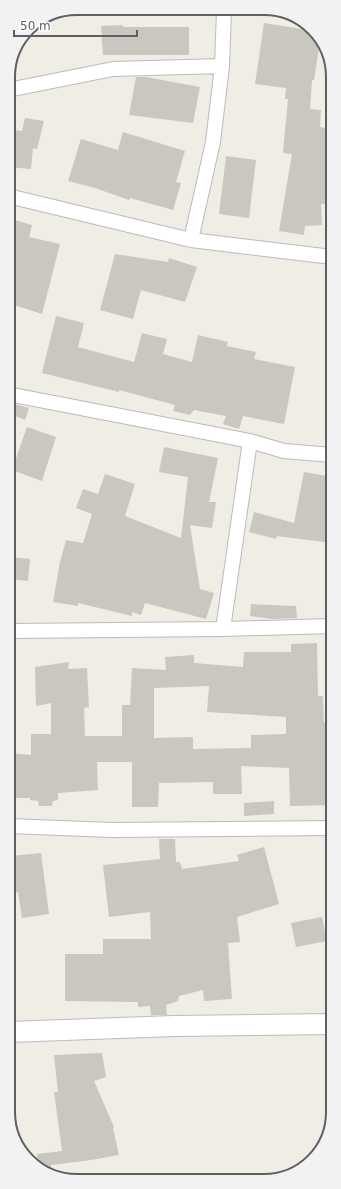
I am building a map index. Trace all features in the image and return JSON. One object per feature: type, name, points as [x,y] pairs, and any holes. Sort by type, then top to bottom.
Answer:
[{"type":"street","points":[[191,240],[213,142],[222,66],[224,15]]},
{"type":"street","points":[[15,89],[113,69],[222,66]]},
{"type":"street","points":[[15,198],[191,240],[326,257]]},
{"type":"street","points":[[15,395],[250,441],[284,451],[326,454]]},
{"type":"street","points":[[223,630],[250,441]]},
{"type":"street","points":[[15,631],[223,630],[326,626]]},
{"type":"street","points":[[15,826],[112,830],[326,828]]},
{"type":"street","points":[[15,1032],[174,1026],[326,1024]]},
{"type":"building","points":[[264,23],[304,29],[318,46],[319,48],[314,80],[312,80],[310,109],[321,110],[320,127],[326,128],[326,205],[321,204],[322,225],[305,226],[304,235],[279,231],[292,154],[283,153],[288,99],[285,99],[286,88],[255,84]]},
{"type":"building","points":[[123,25],[123,27],[189,27],[189,55],[103,55],[101,26]]},
{"type":"building","points":[[136,77],[146,77],[200,87],[193,123],[129,115]]},
{"type":"building","points":[[25,118],[44,121],[37,149],[33,148],[31,169],[15,168],[15,130],[22,131]]},
{"type":"building","points":[[123,132],[185,151],[176,182],[181,183],[173,210],[130,198],[129,200],[95,188],[68,181],[81,139],[118,150]]},
{"type":"building","points":[[226,156],[256,160],[249,218],[219,214]]},
{"type":"building","points":[[15,220],[32,225],[29,237],[60,244],[42,314],[15,305]]},
{"type":"building","points":[[115,254],[168,262],[169,258],[197,267],[185,302],[141,290],[133,319],[100,310]]},
{"type":"building","points":[[56,316],[84,323],[78,347],[134,362],[142,333],[167,339],[163,354],[192,362],[198,335],[228,342],[227,346],[256,352],[254,359],[295,367],[284,424],[243,416],[239,429],[223,424],[226,416],[194,410],[190,415],[173,411],[175,405],[119,390],[119,392],[42,373]]},
{"type":"building","points":[[15,404],[29,408],[25,420],[15,416]]},
{"type":"building","points":[[27,427],[56,437],[42,481],[15,471],[15,461]]},
{"type":"building","points":[[164,447],[218,458],[209,502],[216,502],[212,528],[190,525],[200,589],[214,593],[206,619],[145,603],[141,615],[132,612],[132,616],[78,603],[78,606],[53,602],[60,562],[66,540],[83,543],[92,514],[76,508],[83,489],[98,494],[105,474],[135,484],[125,516],[181,538],[188,477],[159,472]]},
{"type":"building","points":[[304,472],[326,476],[326,542],[277,536],[276,539],[249,532],[254,512],[294,523]]},
{"type":"building","points":[[15,558],[30,559],[28,581],[15,580]]},
{"type":"building","points":[[251,604],[296,606],[297,618],[272,619],[250,616]]},
{"type":"building","points":[[317,643],[318,696],[323,696],[324,723],[326,723],[326,805],[290,806],[289,768],[241,766],[242,794],[213,794],[213,782],[159,783],[158,807],[132,807],[132,762],[97,762],[98,790],[58,793],[58,800],[53,801],[52,806],[39,806],[38,801],[30,800],[30,798],[15,798],[15,754],[31,755],[31,734],[51,734],[51,703],[36,706],[35,667],[69,662],[68,669],[87,668],[89,707],[84,708],[85,736],[122,736],[122,705],[130,705],[132,668],[166,670],[165,657],[194,655],[194,663],[243,667],[244,652],[291,652],[291,644]],"holes":[[[209,686],[207,712],[286,717],[286,734],[251,735],[251,748],[193,749],[193,737],[154,738],[154,688]]]},
{"type":"building","points":[[274,801],[274,814],[244,816],[244,803]]},
{"type":"building","points":[[159,839],[175,839],[176,862],[180,862],[182,869],[239,861],[237,855],[264,847],[279,904],[237,917],[240,942],[228,943],[232,999],[204,1001],[203,990],[179,996],[178,1001],[166,1005],[167,1015],[151,1015],[150,1006],[138,1007],[138,1002],[65,1001],[65,954],[103,954],[103,939],[151,939],[150,912],[109,917],[103,865],[160,859]]},
{"type":"building","points":[[41,853],[49,914],[22,918],[18,892],[15,893],[15,856]]},
{"type":"building","points":[[322,917],[326,941],[296,947],[291,923]]},
{"type":"building","points":[[102,1053],[106,1077],[94,1081],[114,1127],[119,1155],[51,1165],[51,1168],[37,1160],[37,1154],[62,1151],[54,1092],[58,1092],[54,1055]]}]
